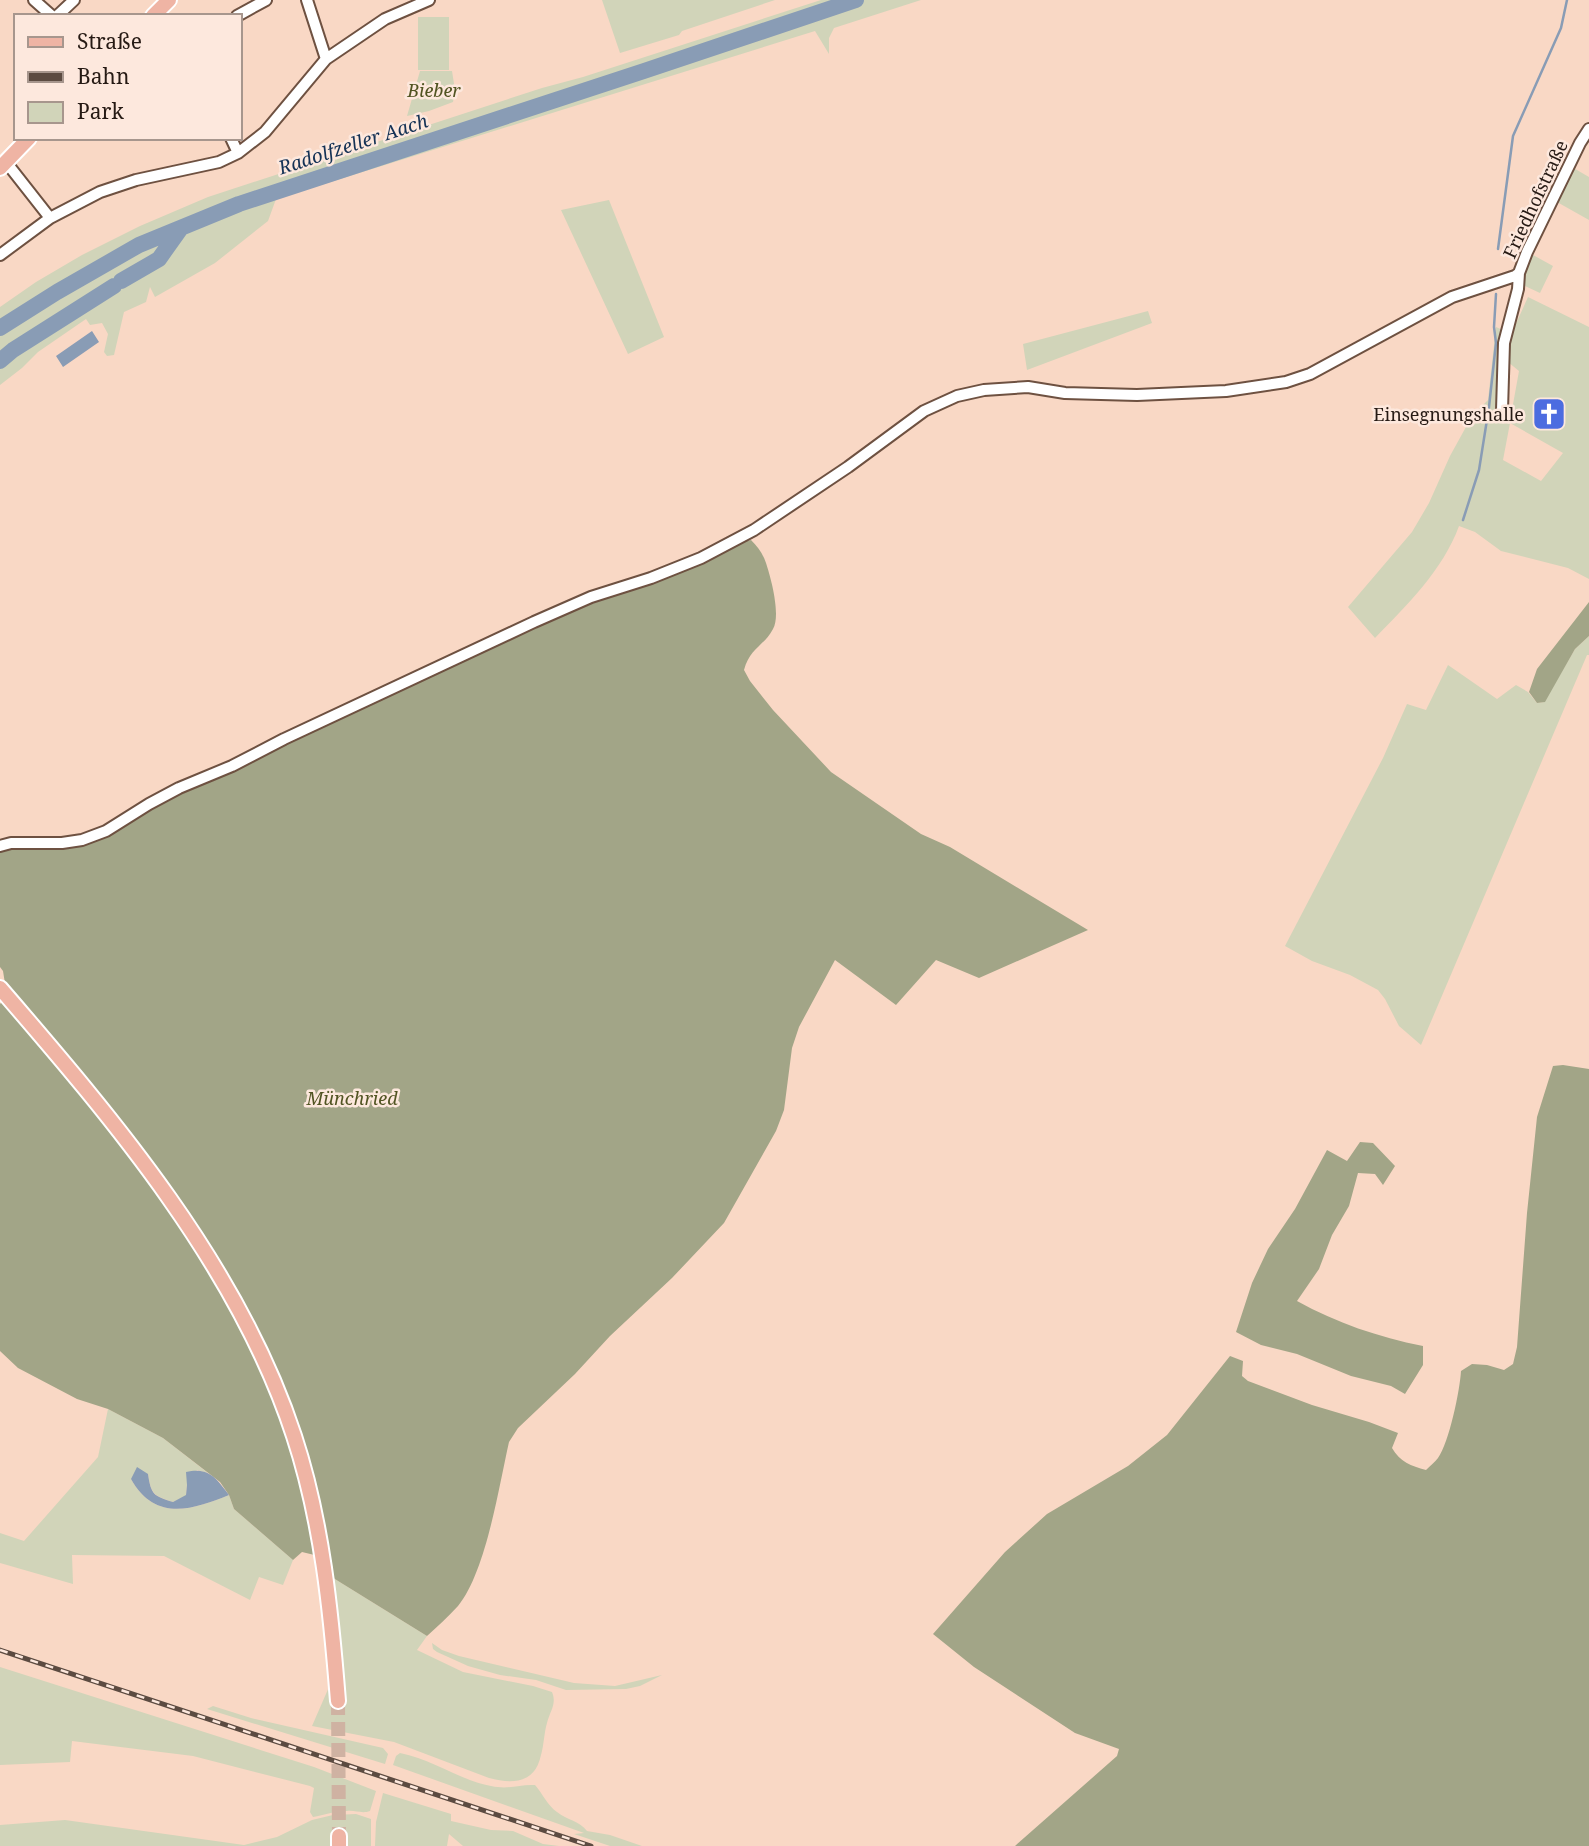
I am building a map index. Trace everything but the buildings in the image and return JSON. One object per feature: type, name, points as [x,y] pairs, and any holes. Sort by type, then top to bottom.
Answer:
[{"type":"main road","points":[[155,14],[169,0]]},
{"type":"main road","points":[[3,165],[27,140]]},
{"type":"main road","points":[[0,988],[81,1084],[186,1223],[234,1302],[269,1370],[294,1435],[314,1513],[331,1622],[338,1701]]},
{"type":"street","points":[[34,0],[52,14]]},
{"type":"street","points":[[57,14],[74,0]]},
{"type":"street","points":[[241,14],[266,0]]},
{"type":"street","points":[[307,0],[326,59]]},
{"type":"street","points":[[0,255],[50,218],[91,196],[136,180],[219,162],[238,153],[265,132],[326,59],[385,19],[429,0]]},
{"type":"street","name":"Friedhofstraße","points":[[1502,410],[1504,342],[1518,289],[1517,276],[1589,129]]},
{"type":"street","points":[[232,140],[238,153]]},
{"type":"street","points":[[3,165],[50,218]]},
{"type":"street","points":[[0,846],[62,843],[82,840],[106,831],[178,788],[232,766],[284,739],[546,617],[591,597],[651,578],[701,558],[737,540],[848,467],[924,411],[957,396],[984,390],[1028,387],[1065,393],[1226,391],[1286,382],[1310,374],[1452,297],[1517,276]]},
{"type":"green space","points":[[602,0],[775,0],[620,53]]},
{"type":"green space","points":[[821,0],[921,0],[834,28],[829,38],[829,54],[815,31],[276,199],[268,221],[215,263],[155,297],[150,287],[146,302],[124,312],[114,355],[107,356],[104,352],[108,334],[102,323],[90,325],[86,319],[38,352],[0,385],[0,307],[82,255],[140,226],[208,197]]},
{"type":"green space","points":[[418,17],[449,17],[449,70],[418,70]]},
{"type":"green space","name":"Bieber","points":[[420,71],[452,71],[455,90],[453,102],[407,116]]},
{"type":"green space","points":[[1570,166],[1589,177],[1589,220],[1557,202]]},
{"type":"green space","points":[[609,200],[664,337],[628,354],[561,210]]},
{"type":"green space","points":[[1533,255],[1553,266],[1540,293],[1525,286],[1522,281],[1524,270]]},
{"type":"green space","points":[[1528,297],[1589,327],[1589,579],[1568,568],[1501,551],[1475,532],[1459,526],[1434,572],[1375,638],[1348,607],[1412,532],[1472,416],[1488,400],[1496,327],[1507,332],[1502,410],[1510,421],[1519,371],[1508,362],[1509,339]],"holes":[[[1510,423],[1563,453],[1541,481],[1503,460]]]},
{"type":"green space","points":[[1148,311],[1152,323],[1027,370],[1023,344]]},
{"type":"green space","name":"Münchried","points":[[751,540],[766,563],[776,615],[773,629],[753,652],[744,670],[773,710],[831,772],[921,834],[950,847],[1088,930],[979,978],[936,960],[896,1005],[835,960],[799,1027],[792,1048],[784,1110],[776,1131],[724,1223],[672,1278],[518,1428],[509,1442],[484,1551],[468,1591],[458,1606],[427,1636],[330,1576],[331,1559],[302,1552],[293,1560],[234,1509],[220,1482],[163,1438],[108,1409],[77,1399],[18,1368],[0,1351],[0,1004],[7,996],[0,967],[0,852],[10,848],[83,841],[150,805],[535,624]]},
{"type":"green space","points":[[1589,602],[1589,636],[1575,649],[1545,702],[1537,703],[1529,692],[1537,669]]},
{"type":"green space","points":[[1589,636],[1589,655],[1421,1045],[1399,1026],[1378,990],[1285,946],[1383,758],[1407,704],[1426,710],[1448,665],[1497,699],[1516,685],[1528,692],[1537,703],[1544,702],[1575,649]]},
{"type":"green space","points":[[1553,1066],[1589,1069],[1589,1846],[1015,1846],[1117,1756],[1119,1749],[1075,1733],[974,1667],[933,1634],[1005,1552],[1047,1514],[1128,1466],[1167,1435],[1230,1356],[1243,1361],[1242,1376],[1248,1381],[1398,1433],[1392,1448],[1395,1453],[1406,1463],[1426,1470],[1438,1458],[1446,1441],[1461,1371],[1472,1364],[1504,1370],[1513,1364],[1517,1347],[1537,1117]]},
{"type":"green space","points":[[1360,1142],[1373,1143],[1395,1166],[1383,1185],[1375,1174],[1358,1173],[1349,1206],[1332,1235],[1319,1269],[1297,1301],[1358,1328],[1423,1346],[1423,1365],[1405,1394],[1391,1386],[1351,1376],[1297,1354],[1261,1345],[1236,1332],[1252,1283],[1268,1249],[1295,1209],[1327,1150],[1347,1161]]},
{"type":"green space","points":[[108,1409],[163,1438],[208,1473],[197,1470],[187,1485],[186,1496],[173,1502],[155,1494],[148,1474],[131,1479],[141,1493],[151,1502],[175,1509],[201,1505],[229,1495],[234,1509],[293,1560],[283,1585],[259,1577],[250,1600],[164,1556],[72,1555],[73,1584],[0,1563],[0,1533],[24,1541],[98,1457]]},
{"type":"green space","points":[[330,1576],[427,1636],[417,1650],[463,1672],[552,1692],[553,1704],[541,1755],[534,1772],[521,1780],[498,1780],[394,1742],[312,1726],[329,1687],[332,1697]]},
{"type":"green space","points":[[432,1643],[459,1656],[574,1683],[615,1686],[662,1675],[640,1686],[626,1689],[566,1690],[536,1680],[500,1675],[468,1666],[437,1652]]},
{"type":"green space","points":[[0,1667],[314,1767],[376,1791],[370,1811],[343,1811],[313,1817],[310,1812],[314,1788],[193,1756],[72,1741],[70,1762],[0,1765]]},
{"type":"green space","points":[[213,1706],[251,1718],[383,1748],[388,1754],[385,1764],[207,1709]]},
{"type":"green space","points":[[400,1753],[491,1786],[535,1785],[554,1809],[587,1831],[610,1835],[642,1846],[610,1846],[574,1834],[584,1833],[393,1765]]},
{"type":"green space","points":[[383,1793],[451,1814],[451,1821],[491,1830],[513,1831],[543,1844],[559,1846],[463,1846],[449,1834],[447,1846],[375,1846],[376,1822]]},
{"type":"green space","points":[[356,1814],[371,1819],[371,1846],[346,1846],[346,1837],[332,1836],[331,1846],[0,1846],[0,1825],[65,1820],[244,1845],[277,1837],[312,1820],[333,1815]]},
{"type":"water","points":[[92,331],[99,342],[63,367],[56,356]]},
{"type":"water","points":[[137,1467],[148,1474],[154,1494],[173,1502],[186,1495],[186,1472],[194,1471],[211,1475],[229,1495],[188,1508],[163,1507],[151,1502],[131,1479]]},
{"type":"waterway","name":"Radolfzeller Aach","points":[[0,328],[139,245],[239,204],[856,0]]},
{"type":"waterway","points":[[1498,249],[1513,136],[1561,28],[1567,0]]},
{"type":"waterway","points":[[121,281],[159,259],[181,228]]},
{"type":"waterway","points":[[0,361],[114,286]]},
{"type":"waterway","points":[[1463,520],[1479,470],[1489,407],[1496,343],[1496,294]]},
{"type":"tunnel","points":[[338,1701],[339,1836]]},
{"type":"railway","points":[[0,1650],[591,1846]]},
{"type":"place","name":"Einsegnungshalle","points":[[1549,414]]}]
